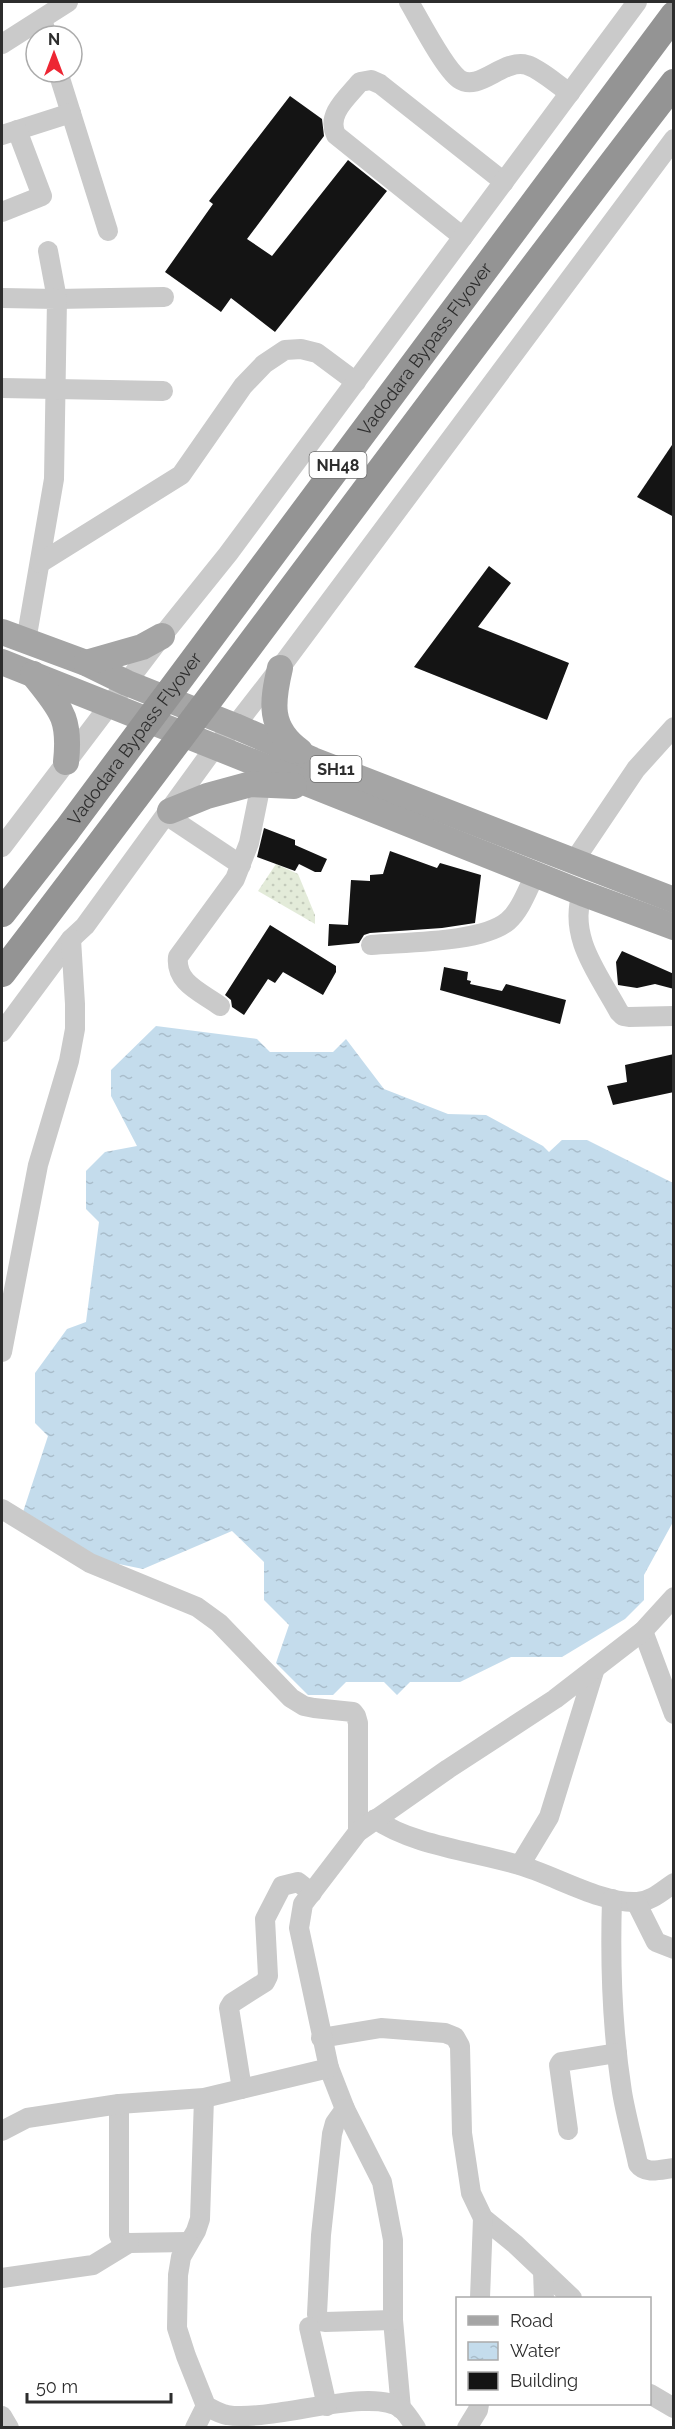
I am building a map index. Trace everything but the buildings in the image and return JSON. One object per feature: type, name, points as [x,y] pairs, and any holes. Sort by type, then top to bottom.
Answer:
[{"type":"highway","name":"Vadodara Bypass Flyover","points":[[2,913],[67,830],[674,15]]},
{"type":"highway","name":"Vadodara Bypass Flyover","points":[[2,973],[271,618],[525,276],[674,83]]},
{"type":"main road","name":"SH11","points":[[2,632],[86,663],[127,683],[313,760],[674,900]]},
{"type":"main road","points":[[86,663],[142,647],[162,636]]},
{"type":"main road","name":"SH11","points":[[2,662],[674,927]]},
{"type":"main road","points":[[280,668],[273,700],[279,729],[287,742],[313,760]]},
{"type":"main road","points":[[33,673],[66,720],[69,738],[66,762]]},
{"type":"main road","points":[[168,813],[229,789],[261,784],[327,790]]},
{"type":"street","points":[[47,24],[68,2]]},
{"type":"street","points":[[409,2],[432,42],[458,78],[466,82],[475,82],[509,65],[519,64],[529,66],[570,93]]},
{"type":"street","points":[[2,847],[162,636],[228,554],[637,2]]},
{"type":"street","points":[[2,44],[24,35]]},
{"type":"street","points":[[463,237],[336,135],[332,127],[332,118],[360,82],[371,80],[380,84],[504,182]]},
{"type":"street","points":[[62,84],[108,231]]},
{"type":"street","points":[[2,212],[42,196],[9,133],[71,113]]},
{"type":"street","points":[[2,1032],[71,939],[85,926],[214,747],[235,726],[280,668],[674,139]]},
{"type":"street","points":[[26,641],[54,479],[57,299],[48,251]]},
{"type":"street","points":[[2,297],[57,299],[164,297]]},
{"type":"street","points":[[40,563],[181,475],[243,386],[264,363],[285,350],[301,349],[317,353],[356,382]]},
{"type":"street","points":[[2,388],[163,390]]},
{"type":"street","points":[[574,861],[636,769],[674,727]]},
{"type":"street","points":[[220,1006],[182,979],[177,968],[178,957],[235,879],[249,843],[261,784]]},
{"type":"street","points":[[168,813],[241,865]]},
{"type":"street","points":[[372,945],[460,937],[497,929],[510,920],[536,873]]},
{"type":"street","points":[[582,892],[577,915],[580,939],[619,1012],[623,1016],[630,1017],[674,1016]]},
{"type":"street","points":[[2,1352],[38,1165],[69,1061],[73,1040],[75,1004],[71,939]]},
{"type":"street","points":[[2,1509],[90,1563],[197,1607],[219,1623],[291,1698],[304,1706],[352,1712],[358,1723],[358,1832]]},
{"type":"street","points":[[401,2409],[393,2320],[393,2240],[382,2182],[345,2109],[329,2068],[299,1928],[303,1904],[358,1832],[375,1818],[555,1699],[643,1631],[674,1597]]},
{"type":"street","points":[[643,1631],[674,1714]]},
{"type":"street","points":[[520,1865],[549,1817],[595,1668]]},
{"type":"street","points":[[375,1818],[386,1827],[405,1835],[520,1865],[612,1899],[636,1902],[652,1898],[674,1883]]},
{"type":"street","points":[[242,2089],[229,2008],[232,2003],[265,1982],[268,1976],[265,1918],[282,1886],[298,1882],[312,1893]]},
{"type":"street","points":[[612,1899],[611,1946],[617,2053],[622,2093],[638,2164],[641,2169],[647,2171],[674,2168]]},
{"type":"street","points":[[636,1902],[656,1942],[674,1948]]},
{"type":"street","points":[[321,2038],[381,2028],[445,2032],[455,2037],[460,2046],[462,2133],[471,2193],[483,2218],[515,2244],[571,2297]]},
{"type":"street","points":[[568,2130],[559,2065],[561,2062],[617,2053]]},
{"type":"street","points":[[2,2131],[27,2118],[119,2104],[204,2098],[329,2068]]},
{"type":"street","points":[[204,2098],[200,2219],[181,2257],[178,2276],[177,2328],[206,2406],[226,2415],[263,2415],[366,2401],[383,2402],[401,2409],[416,2427]]},
{"type":"street","points":[[119,2104],[119,2235],[122,2241],[129,2243],[188,2242]]},
{"type":"street","points":[[345,2109],[335,2123],[332,2134],[321,2235],[316,2314],[319,2320],[325,2322],[393,2320]]},
{"type":"street","points":[[480,2297],[483,2218]]},
{"type":"street","points":[[2,2278],[93,2265],[129,2243]]},
{"type":"street","points":[[543,2271],[544,2297]]},
{"type":"street","points":[[309,2327],[327,2406]]},
{"type":"street","points":[[651,2395],[674,2408]]},
{"type":"street","points":[[467,2427],[479,2405]]},
{"type":"street","points":[[195,2427],[206,2406]]},
{"type":"street","points":[[2,2416],[9,2427]]},
{"type":"green space","points":[[276,864],[298,874],[315,915],[315,924],[258,891]]},
{"type":"water","points":[[156,1026],[257,1039],[270,1052],[333,1052],[346,1039],[384,1089],[448,1114],[486,1115],[543,1146],[549,1152],[562,1140],[587,1140],[673,1183],[673,1522],[644,1575],[644,1600],[625,1619],[562,1657],[511,1657],[460,1682],[410,1682],[397,1695],[384,1682],[346,1682],[333,1695],[308,1695],[276,1663],[289,1625],[264,1600],[264,1562],[232,1531],[143,1569],[80,1556],[23,1512],[48,1436],[35,1423],[35,1373],[67,1329],[86,1322],[99,1222],[86,1209],[86,1171],[105,1152],[137,1146],[111,1096],[111,1070]]}]
